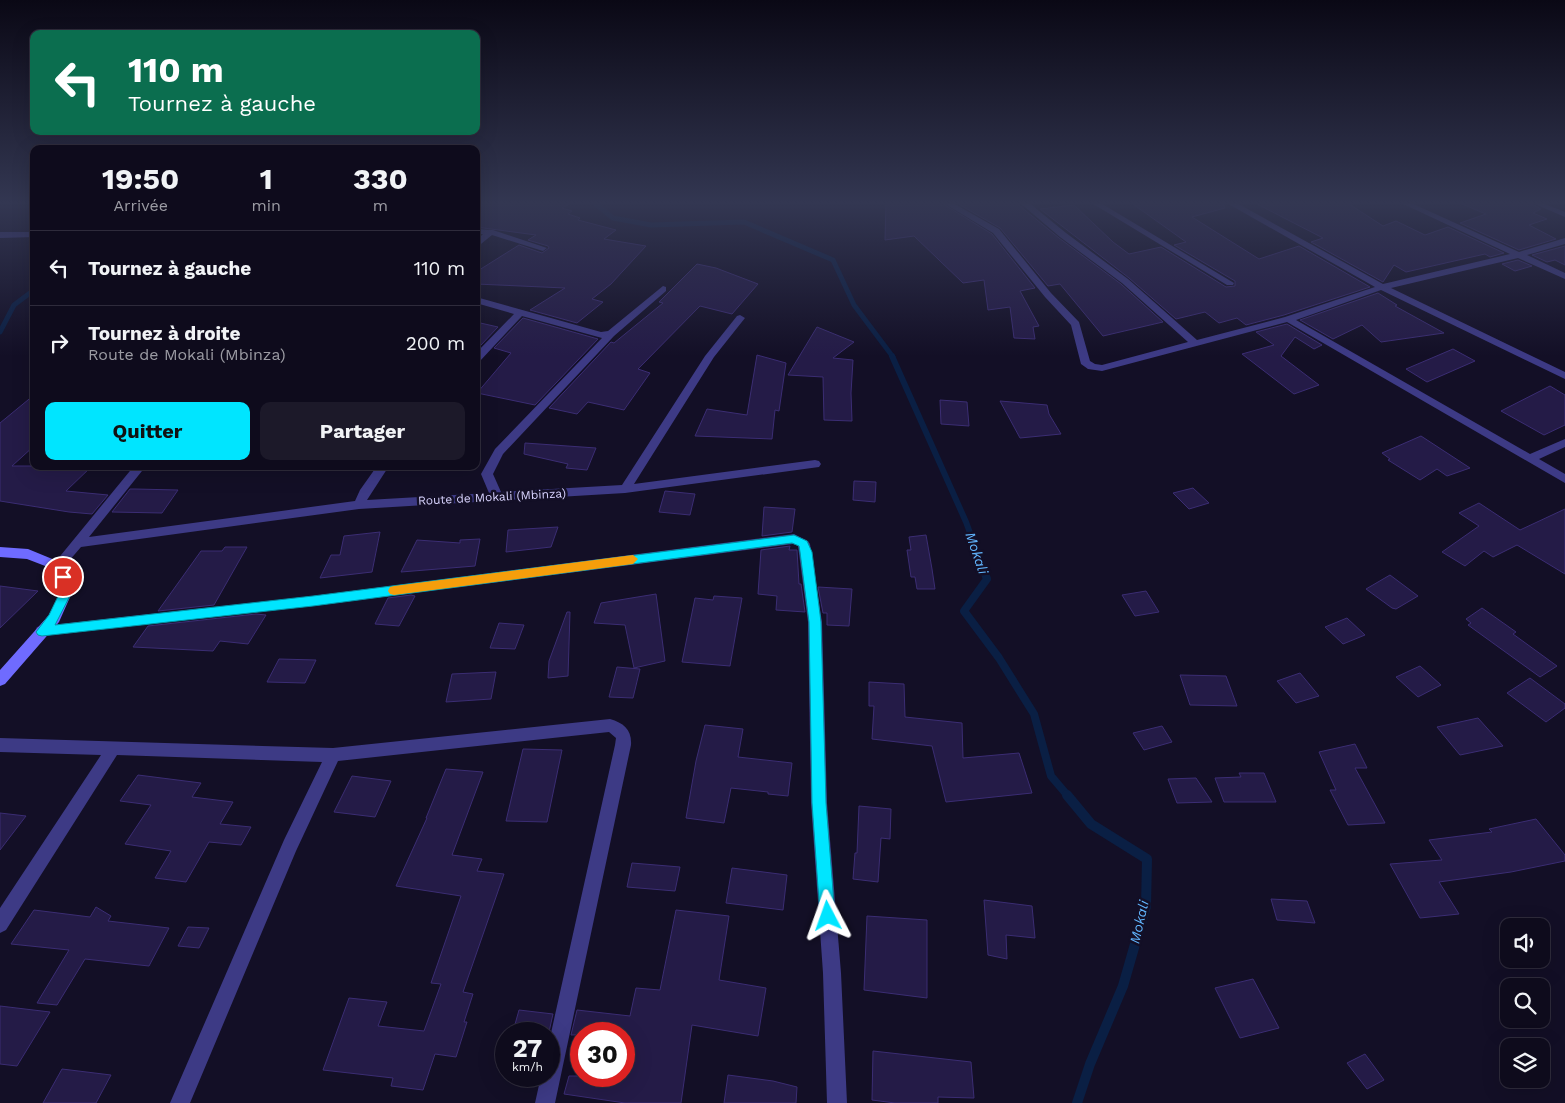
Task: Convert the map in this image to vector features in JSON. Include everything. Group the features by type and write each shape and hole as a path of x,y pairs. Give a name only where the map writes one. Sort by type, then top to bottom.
{"street":[{"path":"1014,253 1048,295 1076,324 1086,362 1092,366 1102,368 1288,319 1382,287 1523,253"},
{"path":"1088,253 1125,281 1194,344"},
{"path":"1180,253 1230,283"},
{"path":"1322,253 1382,287 1565,376"},
{"path":"1515,253 1565,276"},
{"path":"497,497 487,474 499,452 611,334 663,289"},
{"path":"480,301 601,335 611,334"},
{"path":"480,354 520,313"},
{"path":"625,489 710,356 740,318"},
{"path":"1288,319 1565,479"},
{"path":"1530,458 1565,444"},
{"name":"Route de Mokali (Mbinza)","path":"77,543 359,505 625,489 815,464"},
{"path":"58,566 137,470"},
{"path":"359,505 364,493 380,470"},
{"path":"42,632 313,601 794,539 804,544 815,622 819,803 832,973 837,1103"},
{"path":"0,552 28,554 58,566 68,588 54,618 0,680"},
{"path":"0,745 333,755 610,725 617,728 624,736 624,745 545,1103"},
{"path":"0,924 113,749"},
{"path":"180,1103 290,846 333,755"}],"building":[{"path":"506,253 639,253 611,284 592,299 603,302 577,323 530,310 565,288 480,284 480,269"},
{"path":"932,253 1008,253 1035,288 1020,291 1039,326 1033,327 1035,339 1014,338 1010,307 988,310 984,280 963,283"},
{"path":"1021,253 1080,253 1121,284 1163,322 1103,336 1060,284 1048,286"},
{"path":"1097,253 1172,253 1226,287 1235,286 1235,281 1188,253 1250,253 1259,259 1276,253 1312,253 1370,287 1284,315 1246,325 1237,318 1219,323 1205,312 1176,319"},
{"path":"1332,253 1502,253 1490,257 1485,254 1406,272 1394,265 1383,282"},
{"path":"1565,253 1565,265 1555,260 1547,262 1532,255"},
{"path":"1518,260 1532,266 1515,271 1502,264"},
{"path":"697,264 716,268 758,284 732,314 700,306 638,369 650,373 624,410 588,402 577,414 549,408 611,342 614,343 663,303 659,302"},
{"path":"1378,293 1397,305 1395,306 1444,333 1381,342 1362,325 1333,339 1300,320"},
{"path":"523,318 598,339 535,405 480,394 480,389 511,353 494,348"},
{"path":"480,323 498,327 481,345"},
{"path":"1287,324 1322,345 1314,349 1295,337 1281,356 1319,385 1294,394 1242,354 1274,345 1256,332"},
{"path":"817,327 854,342 833,358 853,360 852,421 824,420 823,377 788,375"},
{"path":"1453,349 1475,361 1427,382 1406,369"},
{"path":"757,355 786,363 779,411 775,410 772,439 695,436 707,409 747,415"},
{"path":"1550,386 1565,395 1565,425 1544,435 1501,411"},
{"path":"30,398 30,450 12,466 30,466 30,470 88,470 66,491 108,495 92,514 0,501 0,423"},
{"path":"940,400 967,402 969,426 941,424"},
{"path":"1000,401 1047,405 1049,414 1061,434 1020,438"},
{"path":"1421,436 1470,468 1447,476 1437,469 1420,480 1388,460 1390,459 1382,453"},
{"path":"525,443 596,448 587,470 566,468 568,464 524,454"},
{"path":"854,481 876,482 875,502 853,500"},
{"path":"1193,488 1209,503 1189,509 1173,493"},
{"path":"130,489 178,490 162,513 112,512"},
{"path":"665,491 695,494 690,515 659,512"},
{"path":"1479,503 1520,530 1565,509 1565,574 1517,545 1493,557 1484,551 1465,566 1442,552 1479,526 1459,513"},
{"path":"764,507 795,509 792,532 762,536"},
{"path":"558,527 551,547 506,552 508,530"},
{"path":"380,532 372,572 320,578 331,555 340,555 344,536"},
{"path":"926,535 935,589 917,589 915,577 911,577 907,550 911,550 909,537"},
{"path":"480,539 475,566 401,572 417,540 460,543 460,540"},
{"path":"790,546 789,550 797,550 799,584 801,584 805,612 776,610 777,596 758,594 761,550"},
{"path":"225,547 247,547 214,605 158,611 201,551 222,551"},
{"path":"1390,575 1418,596 1396,609 1366,589"},
{"path":"0,586 38,591 0,628"},
{"path":"818,587 852,589 849,626 827,625 827,613 823,613"},
{"path":"1146,591 1159,612 1135,616 1122,595"},
{"path":"656,594 665,661 634,668 625,625 594,623 601,603"},
{"path":"415,596 399,626 375,624 388,598"},
{"path":"714,596 742,598 730,666 682,662 695,598 713,600"},
{"path":"1482,608 1516,632 1513,634 1557,666 1540,677 1468,625 1471,623 1466,619"},
{"path":"567,612 570,612 568,676 548,678 549,661"},
{"path":"256,614 266,615 248,644 220,641 213,651 133,647 148,626"},
{"path":"1347,618 1365,635 1343,644 1325,627"},
{"path":"499,623 524,625 515,649 490,648"},
{"path":"279,659 316,660 305,683 267,682"},
{"path":"1420,666 1441,685 1418,697 1396,677"},
{"path":"617,667 640,669 633,698 609,697"},
{"path":"496,672 491,699 446,702 452,674"},
{"path":"1300,673 1319,696 1296,703 1277,681"},
{"path":"1180,675 1226,676 1237,706 1190,705"},
{"path":"1530,678 1565,704 1565,708 1546,722 1507,693"},
{"path":"869,682 904,684 905,717 962,723 963,758 1019,753 1032,793 946,802 932,746 872,739 874,706 869,706"},
{"path":"1478,718 1503,746 1460,755 1437,727"},
{"path":"705,725 743,729 738,757 792,763 788,796 731,788 724,823 686,818 696,761"},
{"path":"1162,726 1172,742 1144,750 1133,733"},
{"path":"1355,744 1367,768 1355,768 1385,823 1348,825 1330,790 1336,790 1319,752"},
{"path":"523,749 562,750 547,822 506,821"},
{"path":"446,769 483,772 452,855 482,859 477,871 504,874 463,992 473,994 464,1022 467,1022 456,1057 435,1054 423,1090 391,1086 393,1078 323,1070 349,998 387,1002 378,1026 424,1031 441,984 431,983 461,896 396,886 427,818"},
{"path":"1239,773 1264,773 1276,802 1224,802 1215,778 1241,777"},
{"path":"138,775 201,783 192,797 233,802 220,824 251,827 241,845 209,842 186,882 155,878 171,851 125,844 151,805 120,801"},
{"path":"352,776 391,781 375,817 334,812"},
{"path":"1196,778 1212,802 1177,803 1168,779"},
{"path":"859,806 891,809 890,839 881,838 878,882 853,879 855,853 857,853"},
{"path":"0,813 26,816 0,850"},
{"path":"1536,819 1565,855 1565,861 1511,872 1439,882 1459,914 1420,918 1390,864 1442,860 1429,840 1492,832 1489,829"},
{"path":"632,863 680,867 675,891 627,887"},
{"path":"732,868 787,875 783,910 726,903"},
{"path":"1271,899 1307,901 1315,923 1277,920"},
{"path":"984,900 1032,906 1035,938 1006,935 1007,959 988,955"},
{"path":"96,907 111,916 108,921 169,928 149,966 85,959 57,1005 37,1003 69,950 11,944 34,910 90,917"},
{"path":"676,910 729,916 719,980 766,988 758,1036 692,1025 681,1103 625,1103 564,1094 569,1076 570,1087 635,1087 635,1022 574,1022 577,1010 630,1016 636,988 660,990"},
{"path":"867,916 927,920 927,998 864,990"},
{"path":"188,927 209,928 199,948 178,946"},
{"path":"1253,979 1279,1028 1240,1038 1215,988"},
{"path":"0,1006 50,1012 17,1066 0,1064"},
{"path":"519,1010 553,1014 551,1022 516,1022"},
{"path":"873,1051 971,1062 974,1098 938,1097 938,1103 895,1103 872,1100"},
{"path":"1365,1054 1384,1080 1367,1089 1347,1063"},
{"path":"62,1069 111,1075 96,1103 43,1103"},
{"path":"728,1075 773,1081 797,1087 796,1103 724,1103"}],"waterway":[{"name":"Mokali","path":"818,253 833,260 854,305 893,357"},
{"path":"0,332 14,305 30,293"},
{"name":"Mokali","path":"892,356 966,522 977,552"},
{"name":"Mokali","path":"976,550 987,579 964,611 999,658 1034,714 1051,776 1068,796"},
{"name":"Mokali","path":"1067,795 1091,824 1147,859 1146,906 1123,986 1090,1064 1077,1103"}],"slow traffic":[{"path":"394,591 633,559"}],"route":[{"path":"63,577 68,588 54,618 42,632 313,601 794,539 804,544 815,622 819,803 828,916"}]}
